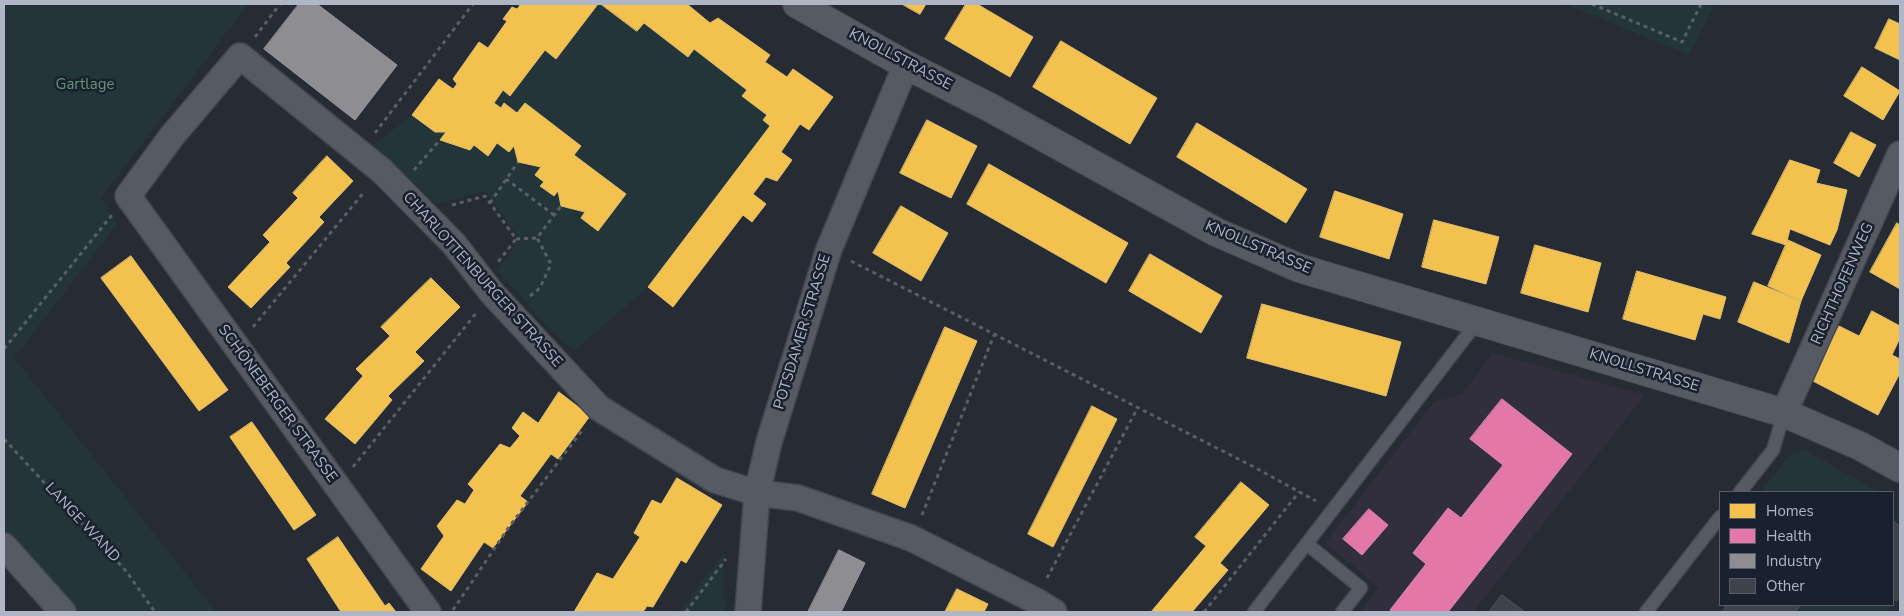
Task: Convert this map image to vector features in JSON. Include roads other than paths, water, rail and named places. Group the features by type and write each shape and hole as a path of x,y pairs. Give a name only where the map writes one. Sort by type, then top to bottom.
{"street":[{"name":"KNOLLSTRASSE","path":"797,4 1216,232 1299,268 1784,413 1860,446 1900,468"},
{"name":"CHARLOTTENBURGER STRASSE","path":"128,196 172,136 240,56 382,171 454,244 492,293 599,408 715,480 757,493 798,498 911,538 1045,606"},
{"name":"POTSDAMER STRASSE","path":"748,612 757,493 769,442 829,249 906,65"},
{"name":"RICHTHOFENWEG","path":"1784,413 1900,154"},
{"name":"SCHÖNEBERGER STRASSE","path":"128,196 336,487 428,612"},
{"path":"4,546 63,612"}],"lane":[{"path":"1254,612 1478,321"},
{"path":"1741,491 1773,450 1784,413"},
{"path":"1646,612 1719,518"},
{"path":"1308,544 1361,588 1342,612"}],"park label":[{"name":"Gartlage","path":"85,85"}]}
